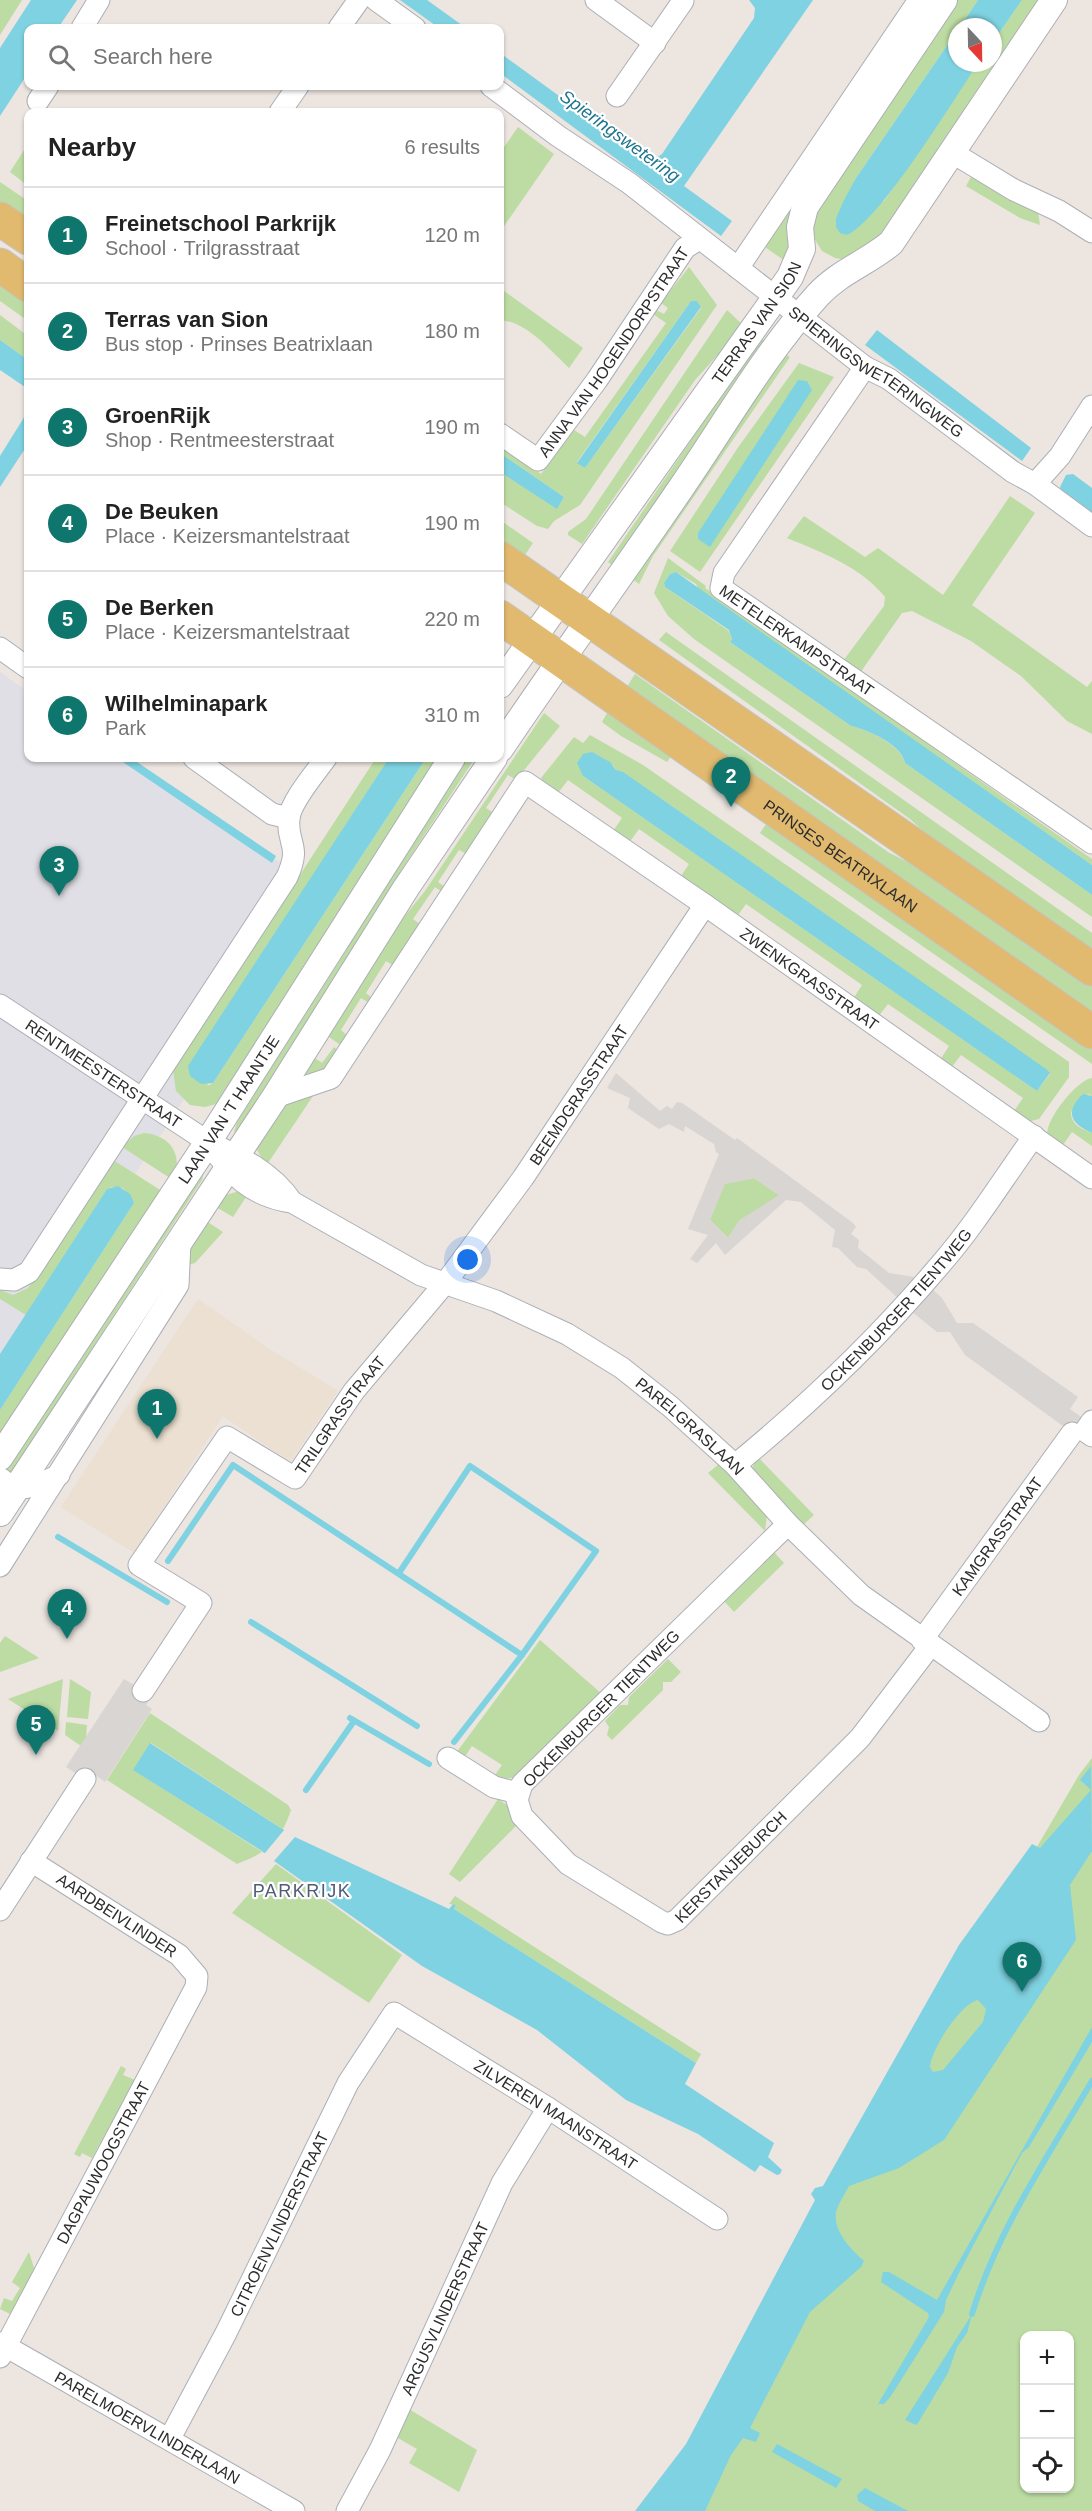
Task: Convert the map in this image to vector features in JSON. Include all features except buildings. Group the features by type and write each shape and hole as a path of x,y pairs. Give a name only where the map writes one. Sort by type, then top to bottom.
{"main road":[{"path":"0,219 24,235"},
{"path":"0,265 24,282"},
{"path":"504,561 1092,969"},
{"name":"PRINSES BEATRIXLAAN","path":"504,620 1092,1032"}],"street":[{"path":"84,24 99,0"},
{"path":"342,24 359,0"},
{"path":"376,0 409,24"},
{"path":"596,0 654,43"},
{"path":"738,268 919,0"},
{"name":"TERRAS VAN SION","path":"532,639 790,277 802,249 800,227 805,207 944,0"},
{"name":"TERRAS VAN SION","path":"560,659 590,620 775,350 801,317 838,275 874,258 891,243 1054,0"},
{"path":"617,96 683,2"},
{"path":"283,108 295,90"},
{"name":"SPIERINGSWETERINGWEG","path":"496,90 558,136 629,183 866,367 889,379 1013,472 1035,484 1092,526"},
{"path":"953,153 1014,190 1059,211 1092,232"},
{"name":"ANNA VAN HOGENDORPSTRAAT","path":"504,437 538,460 597,380 685,248 699,239"},
{"name":"TERRAS VAN SION","path":"802,249 824,268 838,275"},
{"name":"METELERKAMPSTRAAT","path":"866,367 724,573 721,588 1092,843"},
{"path":"1035,484 1060,456 1092,406"},
{"path":"504,679 532,639"},
{"path":"0,648 24,665"},
{"path":"504,743 560,659"},
{"path":"200,762 272,814 289,818"},
{"path":"7,1279 29,1272 287,877 294,862 295,849 289,818 292,806 323,762"},
{"name":"LAAN VAN 'T HAANTJE","path":"0,1457 208,1142 449,762"},
{"name":"LAAN VAN 'T HAANTJE","path":"0,1513 8,1483 180,1242 275,1097 406,888 491,762"},
{"name":"LAAN VAN 'T HAANTJE","path":"275,1097 331,1078 525,782"},
{"name":"ZWENKGRASSTRAAT","path":"525,782 705,905 1092,1178"},
{"name":"BEEMDGRASSTRAAT","path":"446,1282 589,1082 705,905"},
{"name":"RENTMEESTERSTRAAT","path":"0,1005 208,1142 232,1162"},
{"name":"OCKENBURGER TIENTWEG","path":"735,1465 821,1388 911,1298 948,1255 1034,1136"},
{"name":"PARELGRASLAAN","path":"232,1162 283,1188 292,1202 421,1275 506,1305 567,1334 602,1355 671,1407 735,1465 788,1524 861,1595 1038,1721"},
{"path":"0,1566 59,1475 74,1445 178,1285 180,1242"},
{"name":"TRILGRASSTRAAT","path":"143,1691 201,1603 139,1564 227,1437 295,1478 354,1391 446,1282"},
{"name":"KAMGRASSTRAAT","path":"926,1643 1085,1430"},
{"path":"8,1483 26,1489 59,1475"},
{"name":"OCKENBURGER TIENTWEG","path":"518,1793 522,1784 788,1524"},
{"name":"KERSTANJEBURCH","path":"518,1793 522,1816 568,1864 668,1924 677,1920 860,1738 926,1643"},
{"path":"448,1758 494,1786 518,1793"},
{"path":"0,1910 85,1779"},
{"name":"AARDBEIVLINDER","path":"31,1861 179,1955 197,1976"},
{"name":"DAGPAUWOOGSTRAAT","path":"2,2349 196,1987 197,1976"},
{"name":"CITROENVLINDERSTRAAT","path":"170,2438 226,2333 348,2083 394,2013"},
{"name":"ZILVEREN MAANSTRAAT","path":"394,2013 548,2108 717,2219"},
{"name":"ARGUSVLINDERSTRAAT","path":"347,2511 380,2450 448,2297 504,2180 548,2108"},
{"name":"PARELMOERVLINDERLAAN","path":"2,2349 170,2438 294,2511"}],"shaded area":[{"path":"0,672 24,689 24,762 132,762 321,890 0,1380"},
{"path":"616,1073 660,1111 667,1106 672,1109 677,1102 682,1103 735,1140 737,1138 853,1223 856,1227 851,1234 859,1240 858,1248 889,1273 914,1277 917,1280 900,1300 866,1269 857,1267 838,1248 832,1247 835,1230 801,1202 786,1200 725,1255 716,1243 697,1263 690,1259 708,1235 688,1229 719,1154 714,1144 685,1126 684,1132 669,1124 659,1129 628,1108 630,1098 607,1088","holes":["754,1178 779,1195 740,1220 728,1238 710,1220 725,1184"]},
{"path":"931,1288 942,1298 957,1323 973,1323 1078,1397 1070,1409 1087,1421 1077,1436 965,1355 950,1332 937,1332 911,1311"},
{"path":"198,1299 268,1348 338,1391 290,1462 223,1416 134,1553 61,1507"},
{"path":"124,1679 152,1696 146,1705 152,1709 105,1782 97,1776 91,1783 66,1767"}],"green space":[{"path":"0,0 22,0 0,35"},
{"path":"951,0 978,0 966,18 948,18 948,44 856,178 836,218 884,201 972,72 999,72 881,240 848,260 835,258 822,251 812,235 813,205"},
{"path":"1022,0 1050,0 1002,68 1002,29"},
{"path":"518,127 554,154 504,226 504,147"},
{"path":"24,150 24,183 10,172"},
{"path":"808,173 788,263 762,245"},
{"path":"972,175 1038,212 1040,225 1020,218 966,186"},
{"path":"0,182 24,198 24,224 0,208"},
{"path":"689,267 717,305 580,505 554,521 548,529 537,526 504,505 504,475 557,508 564,497 504,456 504,449 541,474 574,430 585,437 666,323 653,314 656,310 664,314 668,308 661,303","holes":["691,301 697,301 701,308 585,468 577,462"]},
{"path":"0,277 24,294 24,318 0,301"},
{"path":"504,291 583,348 569,368 529,331 504,321"},
{"path":"727,310 744,326 695,380 582,544 568,535 568,532 586,519"},
{"path":"0,315 24,333 24,357 0,340"},
{"path":"756,335 771,345 615,567 608,562 720,398"},
{"path":"780,351 790,357 653,556 639,584 631,578"},
{"path":"799,363 834,377 700,572 670,551 739,446"},
{"path":"1010,496 1035,513 972,605 1087,687 1092,681 1092,734 1067,721 1021,676 971,641 912,611 902,613 860,673 843,661 884,606 885,597 875,586 852,569 827,555 787,538 804,516 865,557 878,548 943,595"},
{"path":"504,523 533,543 523,558 504,544"},
{"path":"668,558 706,586 705,588 1092,859 1092,865 699,590 696,584 676,572 670,574 664,583 665,587 729,631 732,639 730,642 851,726 874,734 890,744 902,756 905,763 1092,895 1092,917 694,639 668,616 654,593"},
{"path":"666,632 1092,933 1092,956 958,863 910,819 659,640"},
{"path":"635,674 888,852 962,890 1092,982 1092,1017 625,690"},
{"path":"610,708 672,755 667,762 621,736 602,722"},
{"path":"544,713 560,726 516,780 508,775 486,808 494,813 467,854 459,850 438,882 445,887 442,892 435,887 413,919 421,925 394,966 386,961 366,993 372,998 369,1003 361,998 341,1030 348,1036 342,1046 329,1037 315,1058 322,1063 334,1047 339,1051 324,1069 293,1085 378,949 425,891"},
{"path":"590,735 643,765 1069,1062 1069,1077 1039,1119 1027,1122 1014,1111 1023,1098 961,1055 951,1068 940,1060 949,1046 888,1004 878,1017 853,999 862,985 746,904 736,918 679,879 689,864 639,829 629,843 613,831 622,818 568,780 558,793 544,784 541,778 574,737 583,743","holes":["613,765 616,770 659,797 1050,1074 1037,1091 583,776"]},
{"path":"373,762 386,762 308,884 207,1086 213,1083 423,762 443,762 220,1103 205,1107 190,1105 176,1091 173,1070"},
{"path":"460,762 472,762 402,869 369,935 240,1130 234,1132 237,1122 346,951 387,873"},
{"path":"768,821 1092,1044 1092,1064 760,833"},
{"path":"1092,1078 1092,1096 1088,1094 1071,1112 1071,1116 1081,1128 1092,1133 1092,1146 1072,1132 1063,1145 1048,1136 1051,1121 1071,1093 1086,1080"},
{"path":"311,1092 315,1093 266,1166 256,1148 271,1113"},
{"path":"144,1133 161,1138 172,1148 177,1162 173,1180 122,1147 134,1136"},
{"path":"113,1160 165,1193 0,1445 0,1410 134,1203 123,1188 107,1189 26,1315 0,1299 0,1290 13,1295 28,1288"},
{"path":"204,1171 202,1180 69,1384 50,1425 12,1475 5,1470 4,1465"},
{"path":"754,1178 779,1195 774,1201 740,1220 728,1238 710,1220 724,1184"},
{"path":"239,1191 248,1194 233,1217 211,1204 217,1198"},
{"path":"203,1219 223,1232 195,1263 185,1266 187,1250"},
{"path":"757,1456 814,1515 803,1525 756,1478 752,1469"},
{"path":"719,1464 767,1515 765,1531 708,1473"},
{"path":"773,1551 784,1563 734,1612 724,1601"},
{"path":"5,1636 39,1658 0,1672 0,1643"},
{"path":"540,1640 602,1694 516,1777 505,1779 495,1775 502,1765 472,1746 464,1758 456,1753"},
{"path":"668,1659 681,1672 671,1682 663,1682 663,1690 612,1740 607,1735 609,1727 605,1721 620,1705 628,1705 629,1697"},
{"path":"63,1679 58,1731 8,1699"},
{"path":"70,1679 91,1692 88,1719 67,1717"},
{"path":"150,1713 288,1805 291,1810 283,1829 151,1743 134,1770 262,1852 237,1864 107,1780"},
{"path":"66,1722 87,1725 86,1739 81,1746 65,1735"},
{"path":"1092,1758 1092,2511 649,2511 1079,1775"},
{"path":"498,1799 507,1805 517,1825 460,1882 449,1874"},
{"path":"276,1864 402,1955 369,2003 232,1913"},
{"path":"455,1896 701,2054 696,2063 454,1909 456,1905 449,1904"},
{"path":"121,2066 126,2069 123,2075 135,2080 92,2158 82,2153 80,2157 74,2154"},
{"path":"29,2252 35,2271 10,2314 0,2309 4,2298 12,2301 20,2288 12,2282"},
{"path":"407,2408 477,2450 459,2492 409,2463 417,2449 396,2437"}],"water":[{"path":"31,0 77,0 61,24 24,24 24,79 0,116 0,48"},
{"path":"400,0 427,0 460,24 433,24"},
{"path":"749,0 813,0 684,186 732,221 721,236 504,76 504,56 647,160 653,160 662,154 754,18 755,8"},
{"path":"978,0 1022,0 1002,29 1002,18 966,18"},
{"path":"948,44 948,72 972,72 916,157 878,208 847,235 840,233 836,227 836,218 856,178"},
{"path":"691,301 697,301 701,307 585,468 577,463"},
{"path":"877,330 1031,448 1022,461 865,345"},
{"path":"0,340 24,357 24,386 0,370"},
{"path":"798,380 807,381 812,390 710,547 698,539 698,533"},
{"path":"24,417 24,450 0,487 0,456"},
{"path":"504,456 564,497 557,509 504,475"},
{"path":"1073,474 1092,488 1092,517 1064,497 1060,487 1066,475"},
{"path":"676,572 1092,865 1092,895 905,763 891,744 875,734 851,726 730,642 732,639 729,630 665,587 664,583 670,574"},
{"path":"592,752 610,762 616,770 623,772 659,797 1046,1069 1050,1073 1037,1091 583,776 577,763 583,754"},
{"path":"123,762 137,762 276,856 272,863"},
{"path":"386,762 423,762 213,1083 201,1084 190,1076 188,1066"},
{"path":"1083,1094 1092,1096 1092,1133 1079,1126 1072,1117 1073,1106"},
{"path":"118,1186 130,1194 134,1203 0,1410 0,1354 107,1189"},
{"path":"150,1743 284,1830 265,1853 133,1770"},
{"path":"1091,1766 1092,1851 1070,1885 1076,1940 944,2140 899,2168 849,2186 836,2212 837,2226 844,2240 864,2261 861,2267 810,2312 750,2428 760,2433 756,2442 743,2438 731,2455 705,2511 635,2511 686,2444 815,2200 811,2194 815,2188 823,2186 959,1945 1032,1844 1040,1848 1091,1790 1080,1780","holes":["978,2000 986,2009 983,2022 943,2070 933,2072 930,2067 935,2050 955,2018 971,2003"]},
{"path":"295,1837 449,1909 453,1904 456,1905 454,1909 696,2063 685,2084 774,2143 768,2157 782,2170 780,2174 777,2175 760,2165 755,2172 698,2134 626,2100 537,2030 422,1966 274,1861"},
{"path":"1092,2027 1092,2042 1029,2147 1022,2153 961,2269 946,2300 944,2312 891,2396 884,2404 878,2404 929,2317 928,2313 881,2282 883,2272 889,2272 937,2300"},
{"path":"972,2314 967,2333 957,2347 948,2373 918,2423 916,2425 905,2420"},
{"path":"777,2444 842,2479 836,2488 772,2452"},
{"path":"865,2488 908,2511 875,2511 858,2501 857,2495"}],"waterway":[{"path":"168,1561 233,1465 522,1655"},
{"path":"399,1573 470,1466 596,1551 522,1655 454,1742"},
{"path":"58,1537 167,1602"},
{"path":"251,1622 417,1726"},
{"path":"350,1718 429,1764"},
{"path":"306,1790 354,1721"},
{"path":"972,2314 995,2253 1009,2224 1092,2081"}],"place":[{"name":"Terras van Sion","path":"731,807"},
{"name":"GroenRijk","path":"59,896"},
{"name":"Freinetschool Parkrijk","path":"157,1439"},
{"name":"De Beuken","path":"67,1639"},
{"name":"De Berken","path":"36,1755"},
{"name":"Wilhelminapark","path":"1022,1992"}],"district":[{"name":"PARKRIJK","path":"302,1891"}],"water label":[{"name":"Spieringswetering","path":"620,136"}]}
